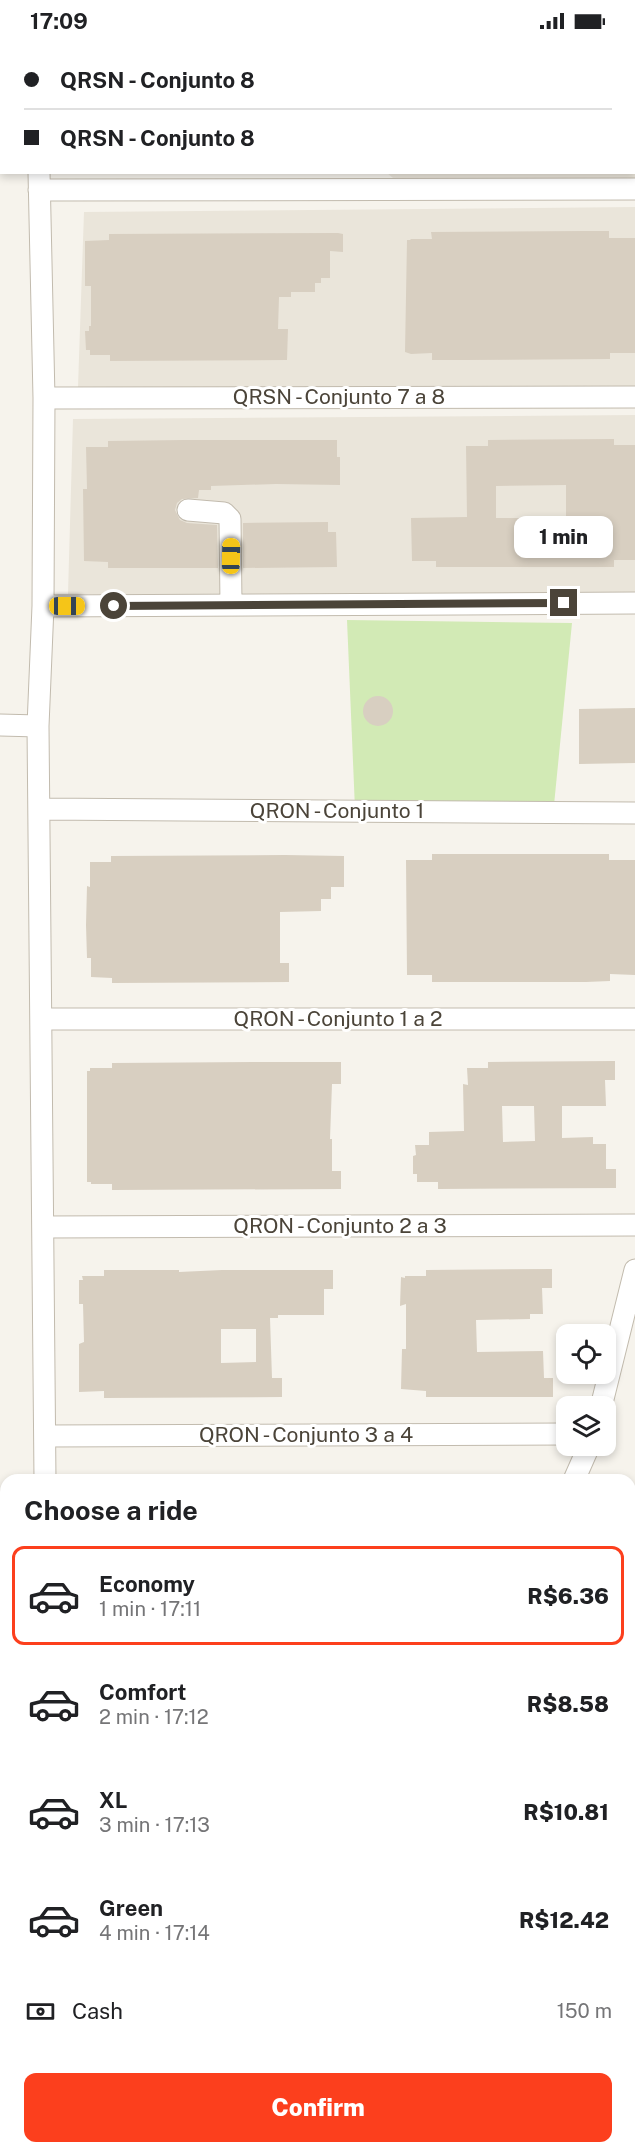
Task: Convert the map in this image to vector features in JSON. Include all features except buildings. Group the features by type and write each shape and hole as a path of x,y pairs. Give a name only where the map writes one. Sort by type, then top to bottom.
{"street":[{"path":"45,1474 38,726 43,606 44,398 39,181 338,181 635,189"},
{"name":"QRSN - Conjunto 7 a 8","path":"44,398 635,397"},
{"path":"188,510 224,513 230,519 231,606"},
{"path":"43,606 635,603"},
{"path":"0,725 38,726"},
{"name":"QRON - Conjunto 1","path":"39,809 635,813"},
{"name":"QRON - Conjunto 1 a 2","path":"42,1019 635,1019"},
{"name":"QRON - Conjunto 2 a 3","path":"44,1227 635,1225"},
{"path":"604,1396 635,1270"},
{"name":"QRON - Conjunto 3 a 4","path":"45,1436 556,1434"},
{"path":"577,1474 585,1456"}],"shaded area":[{"path":"388,174 635,174 635,178 393,178"},
{"path":"635,207 635,387 78,387 84,212"},
{"path":"635,415 635,597 68,594 73,419"}],"green space":[{"path":"347,620 572,623 554,805 355,809"}],"route":[{"path":"114,606 564,603"}]}
